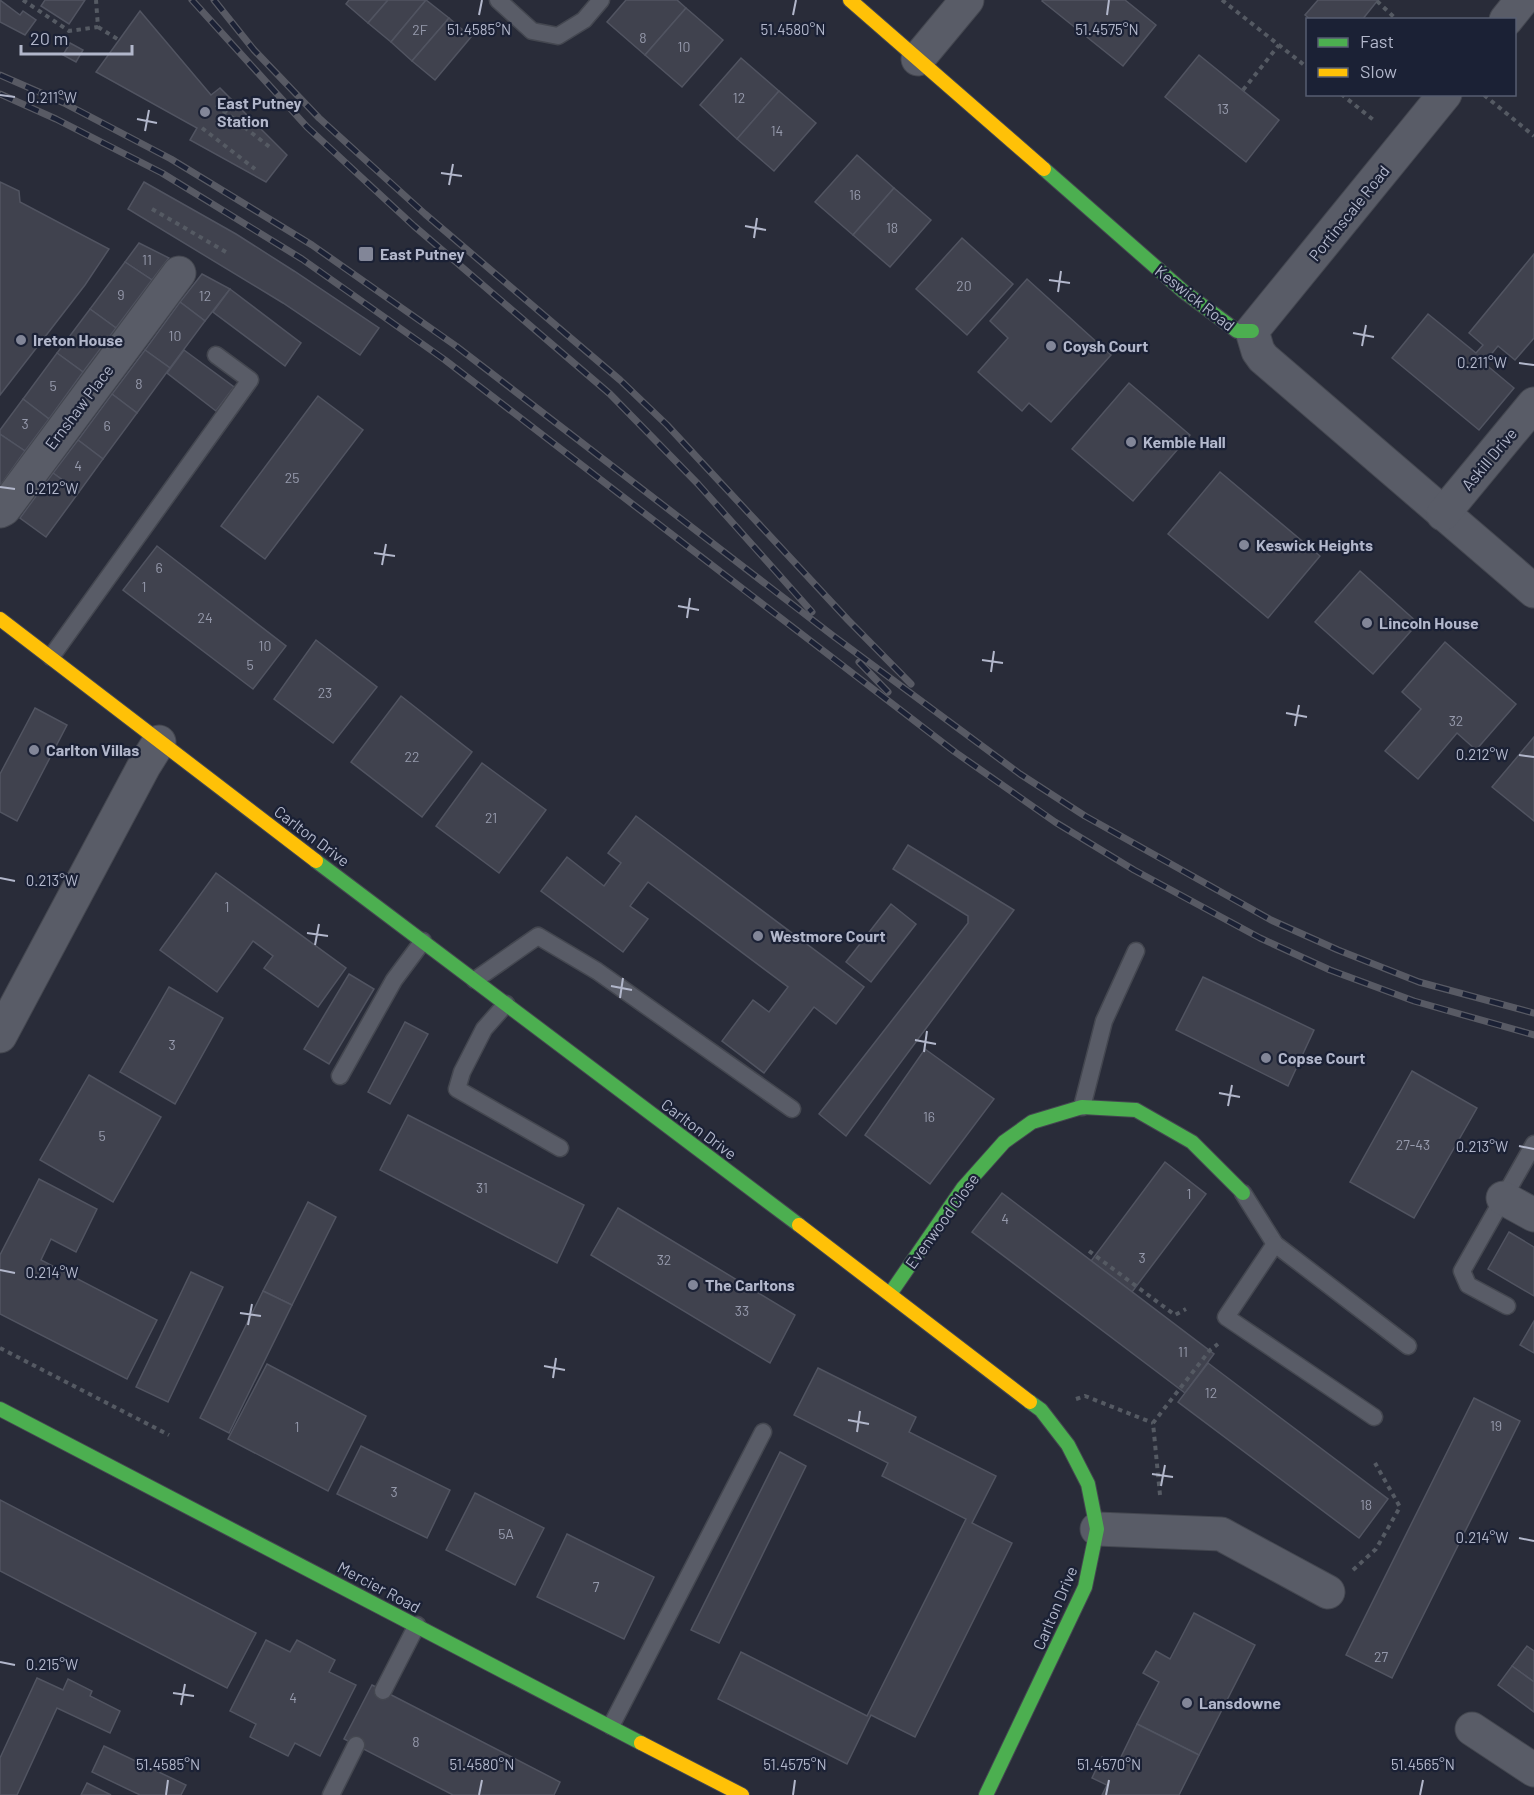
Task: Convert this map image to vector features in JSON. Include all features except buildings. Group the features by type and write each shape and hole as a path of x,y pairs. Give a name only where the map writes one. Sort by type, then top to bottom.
{"street":[{"name":"Keswick Road","path":"849,0 1183,291 1236,331 1252,331 1258,351 1263,358 1534,591"},
{"path":"918,59 967,0"},
{"path":"1508,18 1522,0"},
{"name":"Portinscale Road","path":"1252,331 1442,96"},
{"name":"Ernshaw Place","path":"0,511 4,509 178,273"},
{"name":"Askill Drive","path":"1443,514 1534,404"},
{"name":"Carlton Drive","path":"0,619 1041,1410 1068,1445 1088,1484 1097,1529 1094,1555 1085,1587 986,1795"},
{"path":"0,1036 144,765 159,742"},
{"name":"Evenwood Close","path":"890,1294 963,1188 1004,1142 1032,1122 1082,1107 1136,1110 1192,1142 1243,1193"},
{"path":"1503,1198 1534,1215"},
{"name":"Mercier Road","path":"0,1409 742,1795"},
{"path":"1097,1529 1221,1533 1328,1592"},
{"path":"1472,1729 1534,1770"}],"lane":[{"path":"498,0 532,31 558,36 584,20 601,0"},
{"path":"51,657 250,380 216,355"},
{"path":"475,980 538,936 597,971 792,1109"},
{"path":"340,1076 394,980 423,941"},
{"path":"1082,1107 1104,1021 1136,951"},
{"path":"506,1004 484,1029 462,1072 458,1089 560,1148"},
{"path":"1507,1306 1468,1285 1462,1271 1534,1144"},
{"path":"1243,1193 1275,1244 1408,1346"},
{"path":"1275,1244 1226,1317 1374,1417"},
{"path":"611,1726 763,1432"},
{"path":"383,1691 417,1625"},
{"path":"331,1795 356,1745"}],"path":[{"path":"23,0 69,31 98,27 119,40"},
{"path":"96,0 98,27"},
{"path":"1221,0 1306,66"},
{"path":"1377,1 1395,18"},
{"path":"1243,90 1279,45"},
{"path":"1343,96 1404,145"},
{"path":"1486,96 1534,135"},
{"path":"216,105 271,148"},
{"path":"202,128 255,169"},
{"path":"152,209 226,252"},
{"path":"1089,1251 1175,1315 1186,1309"},
{"path":"1164,1532 1153,1424 1210,1350 1225,1338"},
{"path":"0,1348 169,1434"},
{"path":"1085,1396 1153,1424"},
{"path":"1375,1463 1400,1507 1376,1549"}],"railway":[{"path":"192,0 307,127 414,226 610,394 698,484 812,612"},
{"path":"214,0 254,50 319,118 425,214 620,380 667,425 848,620 911,684"},
{"path":"0,75 64,103 171,159 312,245 456,346 832,635 1020,774 1085,816 1271,920 1338,950 1419,982 1534,1013"},
{"path":"0,94 56,119 162,173 302,259 445,360 955,752 1055,822 1134,870 1260,938 1330,970 1414,1001 1534,1035"},
{"path":"859,662 888,692"}],"traffic: fast":[{"path":"1044,169 1183,291 1237,331 1252,331"},
{"path":"316,861 799,1225"},
{"path":"890,1294 963,1188 1004,1142 1032,1122 1082,1107 1136,1110 1192,1142 1243,1193"},
{"path":"986,1795 1085,1587 1097,1529 1088,1484 1068,1445 1041,1410 1030,1402"},
{"path":"0,1409 641,1743"}],"traffic: slow":[{"path":"850,0 1044,169"},
{"path":"0,619 316,861"},
{"path":"799,1225 1030,1402"},
{"path":"641,1743 742,1795"}],"place":[{"name":"East Putney Station","path":"205,112"},
{"name":"East Putney","path":"366,254"},
{"name":"Ireton House","path":"21,340"},
{"name":"Coysh Court","path":"1051,346"},
{"name":"Kemble Hall","path":"1131,442"},
{"name":"Keswick Heights","path":"1244,545"},
{"name":"Lincoln House","path":"1367,623"},
{"name":"Carlton Villas","path":"34,750"},
{"name":"Westmore Court","path":"758,936"},
{"name":"Copse Court","path":"1266,1058"},
{"name":"The Carltons","path":"693,1285"},
{"name":"Lansdowne","path":"1187,1703"}]}
